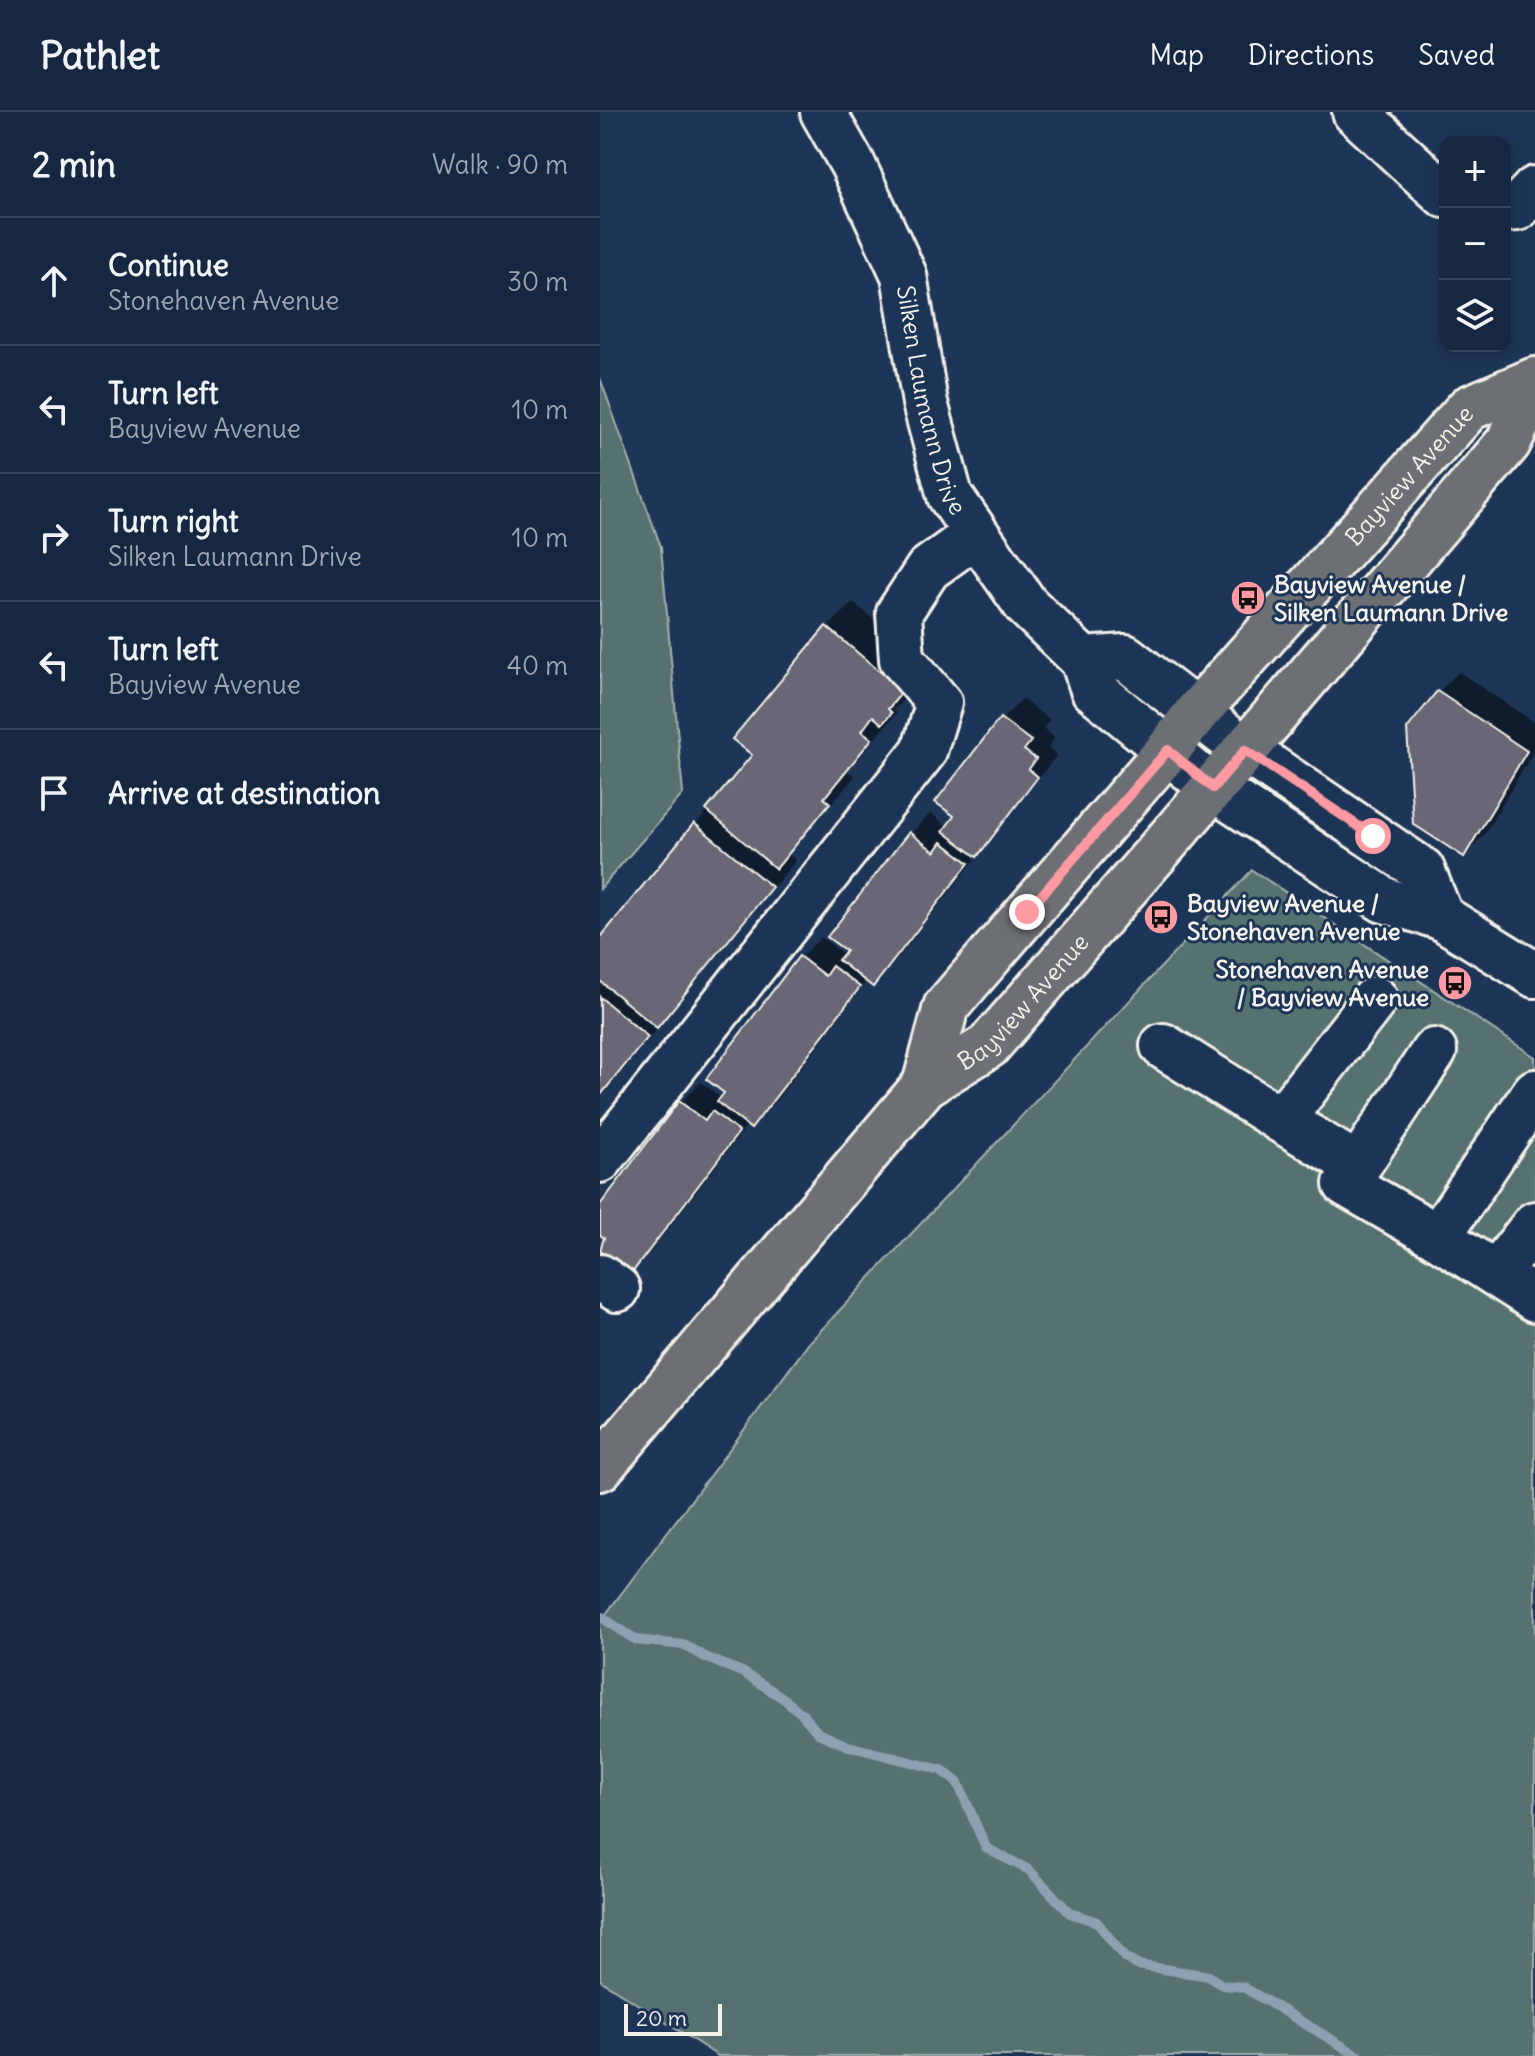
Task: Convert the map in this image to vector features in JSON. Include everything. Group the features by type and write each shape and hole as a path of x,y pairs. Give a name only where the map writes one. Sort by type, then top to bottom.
{"main road":[{"name":"Bayview Avenue","path":"925,1085 946,1007 1168,750 1197,712 1469,408 1535,380"},
{"name":"Bayview Avenue","path":"600,1468 925,1085 988,1046 1213,788 1508,443 1535,388"}],"street":[{"name":"Silken Laumann Drive","path":"823,112 853,165 904,275 925,403 950,496 1026,605 1083,660 1093,689 1213,788 1384,900 1441,917 1535,975"},
{"path":"1355,112 1439,189"},
{"path":"1511,208 1517,208 1535,189"},
{"path":"600,1160 924,751 939,703 902,659 899,613 928,569 975,535"},
{"path":"1083,660 1125,657 1245,750 1422,870 1441,917"},
{"path":"1281,1120 1375,999"},
{"path":"1163,1046 1358,1166"},
{"path":"1434,1051 1346,1184 1438,1237 1535,1299"},
{"path":"1438,1237 1535,1092"},
{"path":"1496,1274 1535,1224"}],"green space":[{"path":"600,378 661,547 683,794 600,889"},
{"path":"1252,870 1535,1057 1535,2056 718,2056 600,1980 600,1622 809,1343"}],"building":[{"path":"826,626 903,691 888,709 892,713 882,724 873,716 862,731 872,739 824,798 830,803 776,869 706,810 752,755 732,739"},
{"path":"1437,691 1527,751 1464,857 1413,824 1407,729"},
{"path":"1000,718 1031,741 1024,750 1036,759 1029,769 1038,777 977,857 943,831 954,816 935,802"},
{"path":"694,823 772,887 657,1028 600,981 600,938"},
{"path":"909,832 935,852 942,842 969,863 873,987 838,960 846,951 827,937"},
{"path":"799,956 825,976 832,966 860,987 751,1129 717,1102 724,1093 706,1079"},
{"path":"600,997 648,1037 600,1096"},
{"path":"679,1101 705,1121 712,1111 739,1132 631,1274 600,1250 604,1238 600,1235 600,1205"}],"waterway":[{"path":"600,1616 636,1640 684,1645 744,1673 783,1698 818,1733 848,1746 942,1770 958,1783 986,1848 1029,1870 1070,1913 1097,1922 1124,1957 1137,1965 1209,1976 1222,1985 1243,1987 1359,2056"}],"place":[{"name":"Bayview Avenue / Silken Laumann Drive","path":"1248,598"},
{"name":"Bayview Avenue / Stonehaven Avenue","path":"1161,917"},
{"name":"Stonehaven Avenue / Bayview Avenue","path":"1455,983"}],"route":[{"path":"1027,912 1168,750 1213,788 1245,750 1373,836"}]}
